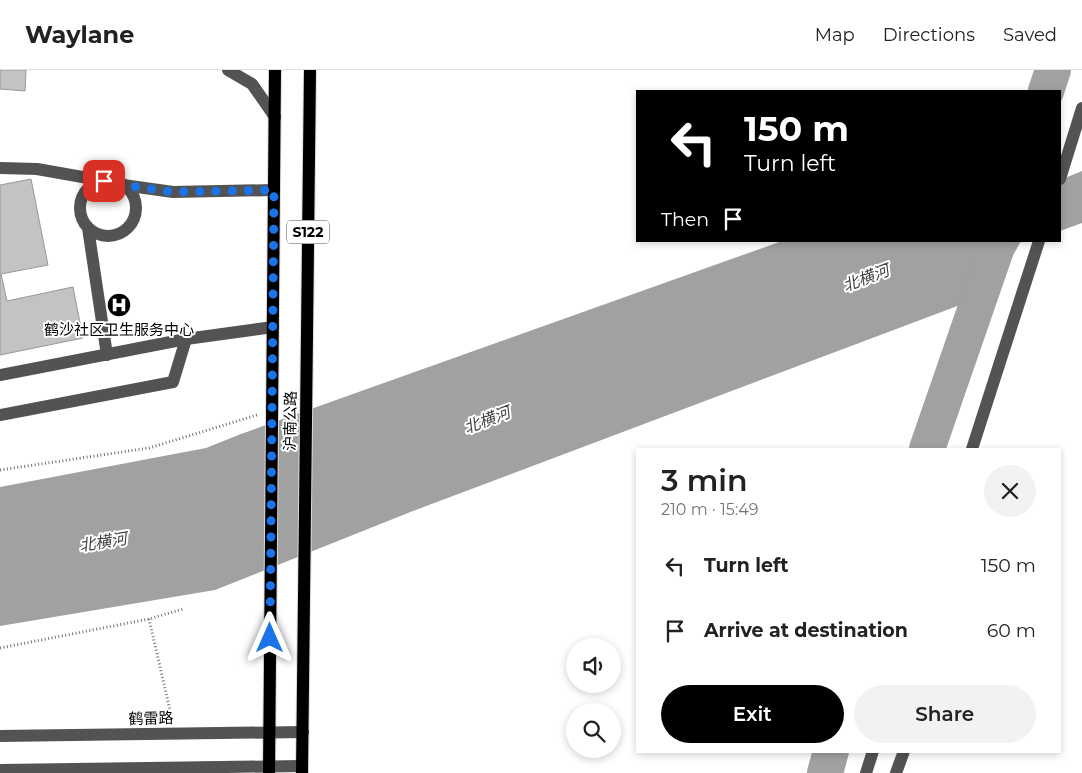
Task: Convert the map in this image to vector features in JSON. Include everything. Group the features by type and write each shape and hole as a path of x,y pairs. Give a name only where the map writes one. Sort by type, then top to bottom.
{"main road":[{"name":"沪南公路","path":"269,769 275,70"},
{"name":"沪南公路","path":"302,769 310,70"}],"street":[{"path":"228,70 252,84 275,117"},
{"path":"1061,175 1082,108"},
{"path":"0,168 37,169 173,192 274,190"},
{"path":"104,181 96,183 89,188 83,195 80,203 82,221 95,233 103,236 112,236 120,233 128,228 133,219 136,210 134,200 130,192 123,185"},
{"path":"88,228 107,355"},
{"path":"972,448 1039,242"},
{"path":"0,375 186,339 273,327"},
{"path":"0,415 173,382 186,339"},
{"name":"鹤雷路","path":"0,736 303,732"},
{"path":"866,773 872,753"},
{"path":"896,773 903,753"},
{"path":"0,770 302,769"}],"path":[{"path":"0,470 149,448 272,411"},
{"path":"0,648 149,619 183,609"},
{"path":"149,619 176,734"}],"water":[{"path":"1082,171 1082,223 1061,231 1061,180"},
{"name":"北横河","path":"779,242 1020,242 992,293 413,511 215,590 0,626 0,487 206,448"}],"building":[{"path":"0,70 26,70 25,91 0,89"},
{"path":"31,179 48,265 1,274 7,301 73,287 83,338 0,355 0,185"}],"waterway":[{"path":"1046,90 1053,70"},
{"path":"927,448 999,242"},
{"path":"825,773 830,753"}],"place":[{"name":"鹤沙社区卫生服务中心","path":"119,305"}],"route":[{"path":"104,181 114,181 123,185 173,192 274,190 270,638"}]}
